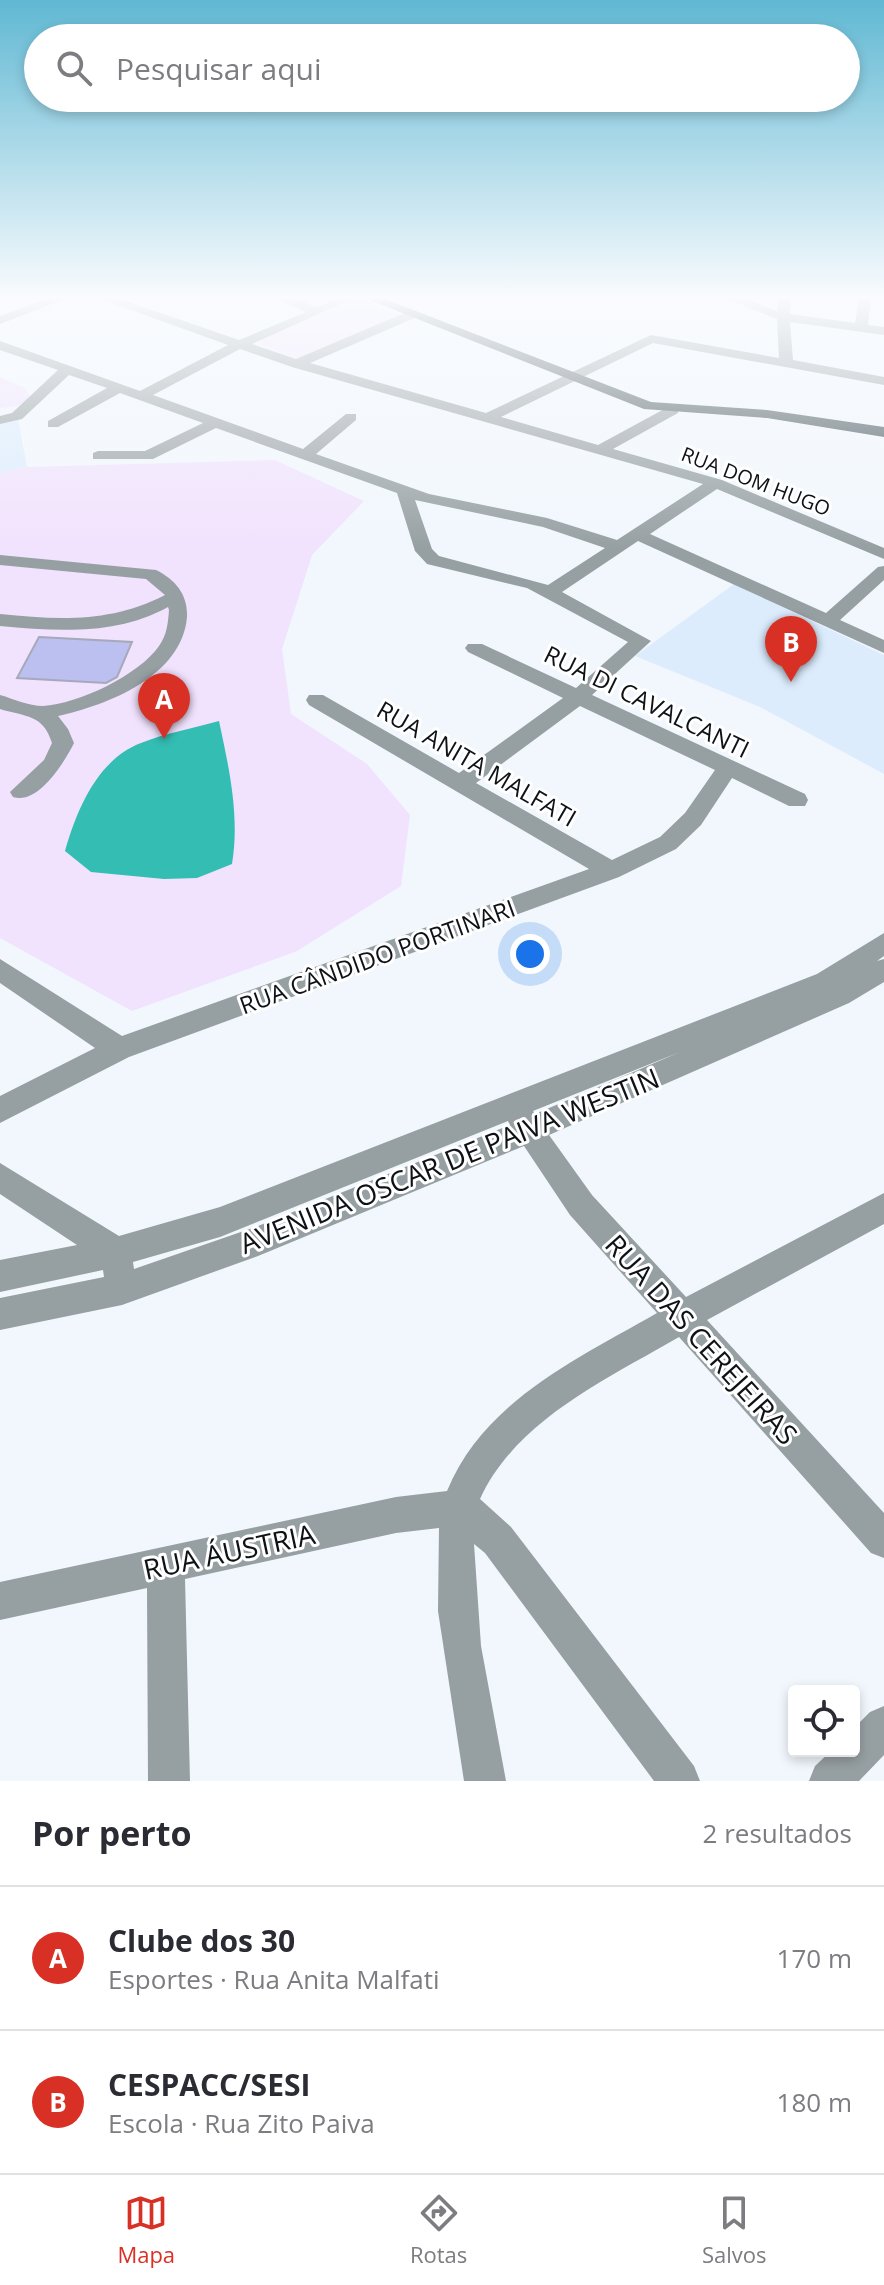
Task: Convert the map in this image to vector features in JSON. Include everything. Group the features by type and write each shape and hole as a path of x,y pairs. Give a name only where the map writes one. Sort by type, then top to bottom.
{"main road":[{"path":"582,382 633,401 673,410 767,414 884,432"}],"street":[{"path":"0,420 17,416 53,382"},
{"path":"99,382 404,490 450,504 547,523 618,546"},
{"path":"139,397 167,382"},
{"name":"RUA DOM HUGO","path":"361,382 716,483 884,554"},
{"path":"488,418 562,382"},
{"path":"53,424 117,389"},
{"path":"0,411 24,408"},
{"path":"600,450 673,410"},
{"path":"305,455 351,417"},
{"path":"98,456 148,456 212,424"},
{"path":"549,592 716,483"},
{"path":"404,490 424,551 433,560 504,575 549,592 641,641 578,697 461,783"},
{"path":"636,534 884,647"},
{"path":"0,560 150,574 163,580 176,596 180,622 161,658 128,684 92,701 44,713 0,702"},
{"path":"828,621 884,571"},
{"path":"0,620 77,627 105,625 139,616 176,596"},
{"name":"RUA DI CAVALCANTI","path":"475,648 797,800"},
{"name":"RUA ANITA MALFATI","path":"316,700 611,871"},
{"path":"21,792 53,764 63,743 58,729 44,713"},
{"name":"RUA CÂNDIDO PORTINARI","path":"0,1110 119,1049 611,871 668,843 693,819 727,769"},
{"name":"AVENIDA OSCAR DE PAIVA WESTIN","path":"833,989 884,943"},
{"path":"0,969 119,1049"},
{"name":"AVENIDA OSCAR DE PAIVA WESTIN","path":"0,1314 122,1289 258,1241 521,1118 884,969"},
{"name":"AVENIDA OSCAR DE PAIVA WESTIN","path":"0,1276 116,1252 220,1222 521,1118"},
{"name":"RUA DAS CEREJEIRAS","path":"521,1118 581,1205 884,1540"},
{"path":"0,1177 116,1252 122,1289"},
{"path":"485,1781 462,1643 456,1561 459,1508 482,1457 512,1425 544,1400 681,1316 884,1208"},
{"path":"459,1508 498,1540 679,1781"},
{"name":"RUA ÁUSTRIA","path":"0,1601 396,1515 459,1508"},
{"path":"166,1565 169,1781"},
{"path":"830,1781 884,1726"}],"shaded area":[{"path":"0,382 12,382 25,388 31,397 18,406 0,408"},
{"path":"18,419 27,467 0,472 0,422"},
{"path":"275,460 364,501 312,555 282,649 291,714 367,764 410,815 401,886 297,951 132,1011 0,938 0,472 27,467"},
{"path":"734,584 884,655 884,774 760,707 635,656"},
{"path":"219,721 234,810 232,864 197,878 164,879 91,872 65,851 91,787 113,761 141,743"}],"building":[{"path":"39,637 132,642 117,677 106,683 17,678"}],"place":[{"name":"CESPACC/SESI","path":"791,682"},
{"name":"Clube dos 30","path":"164,739"}]}
